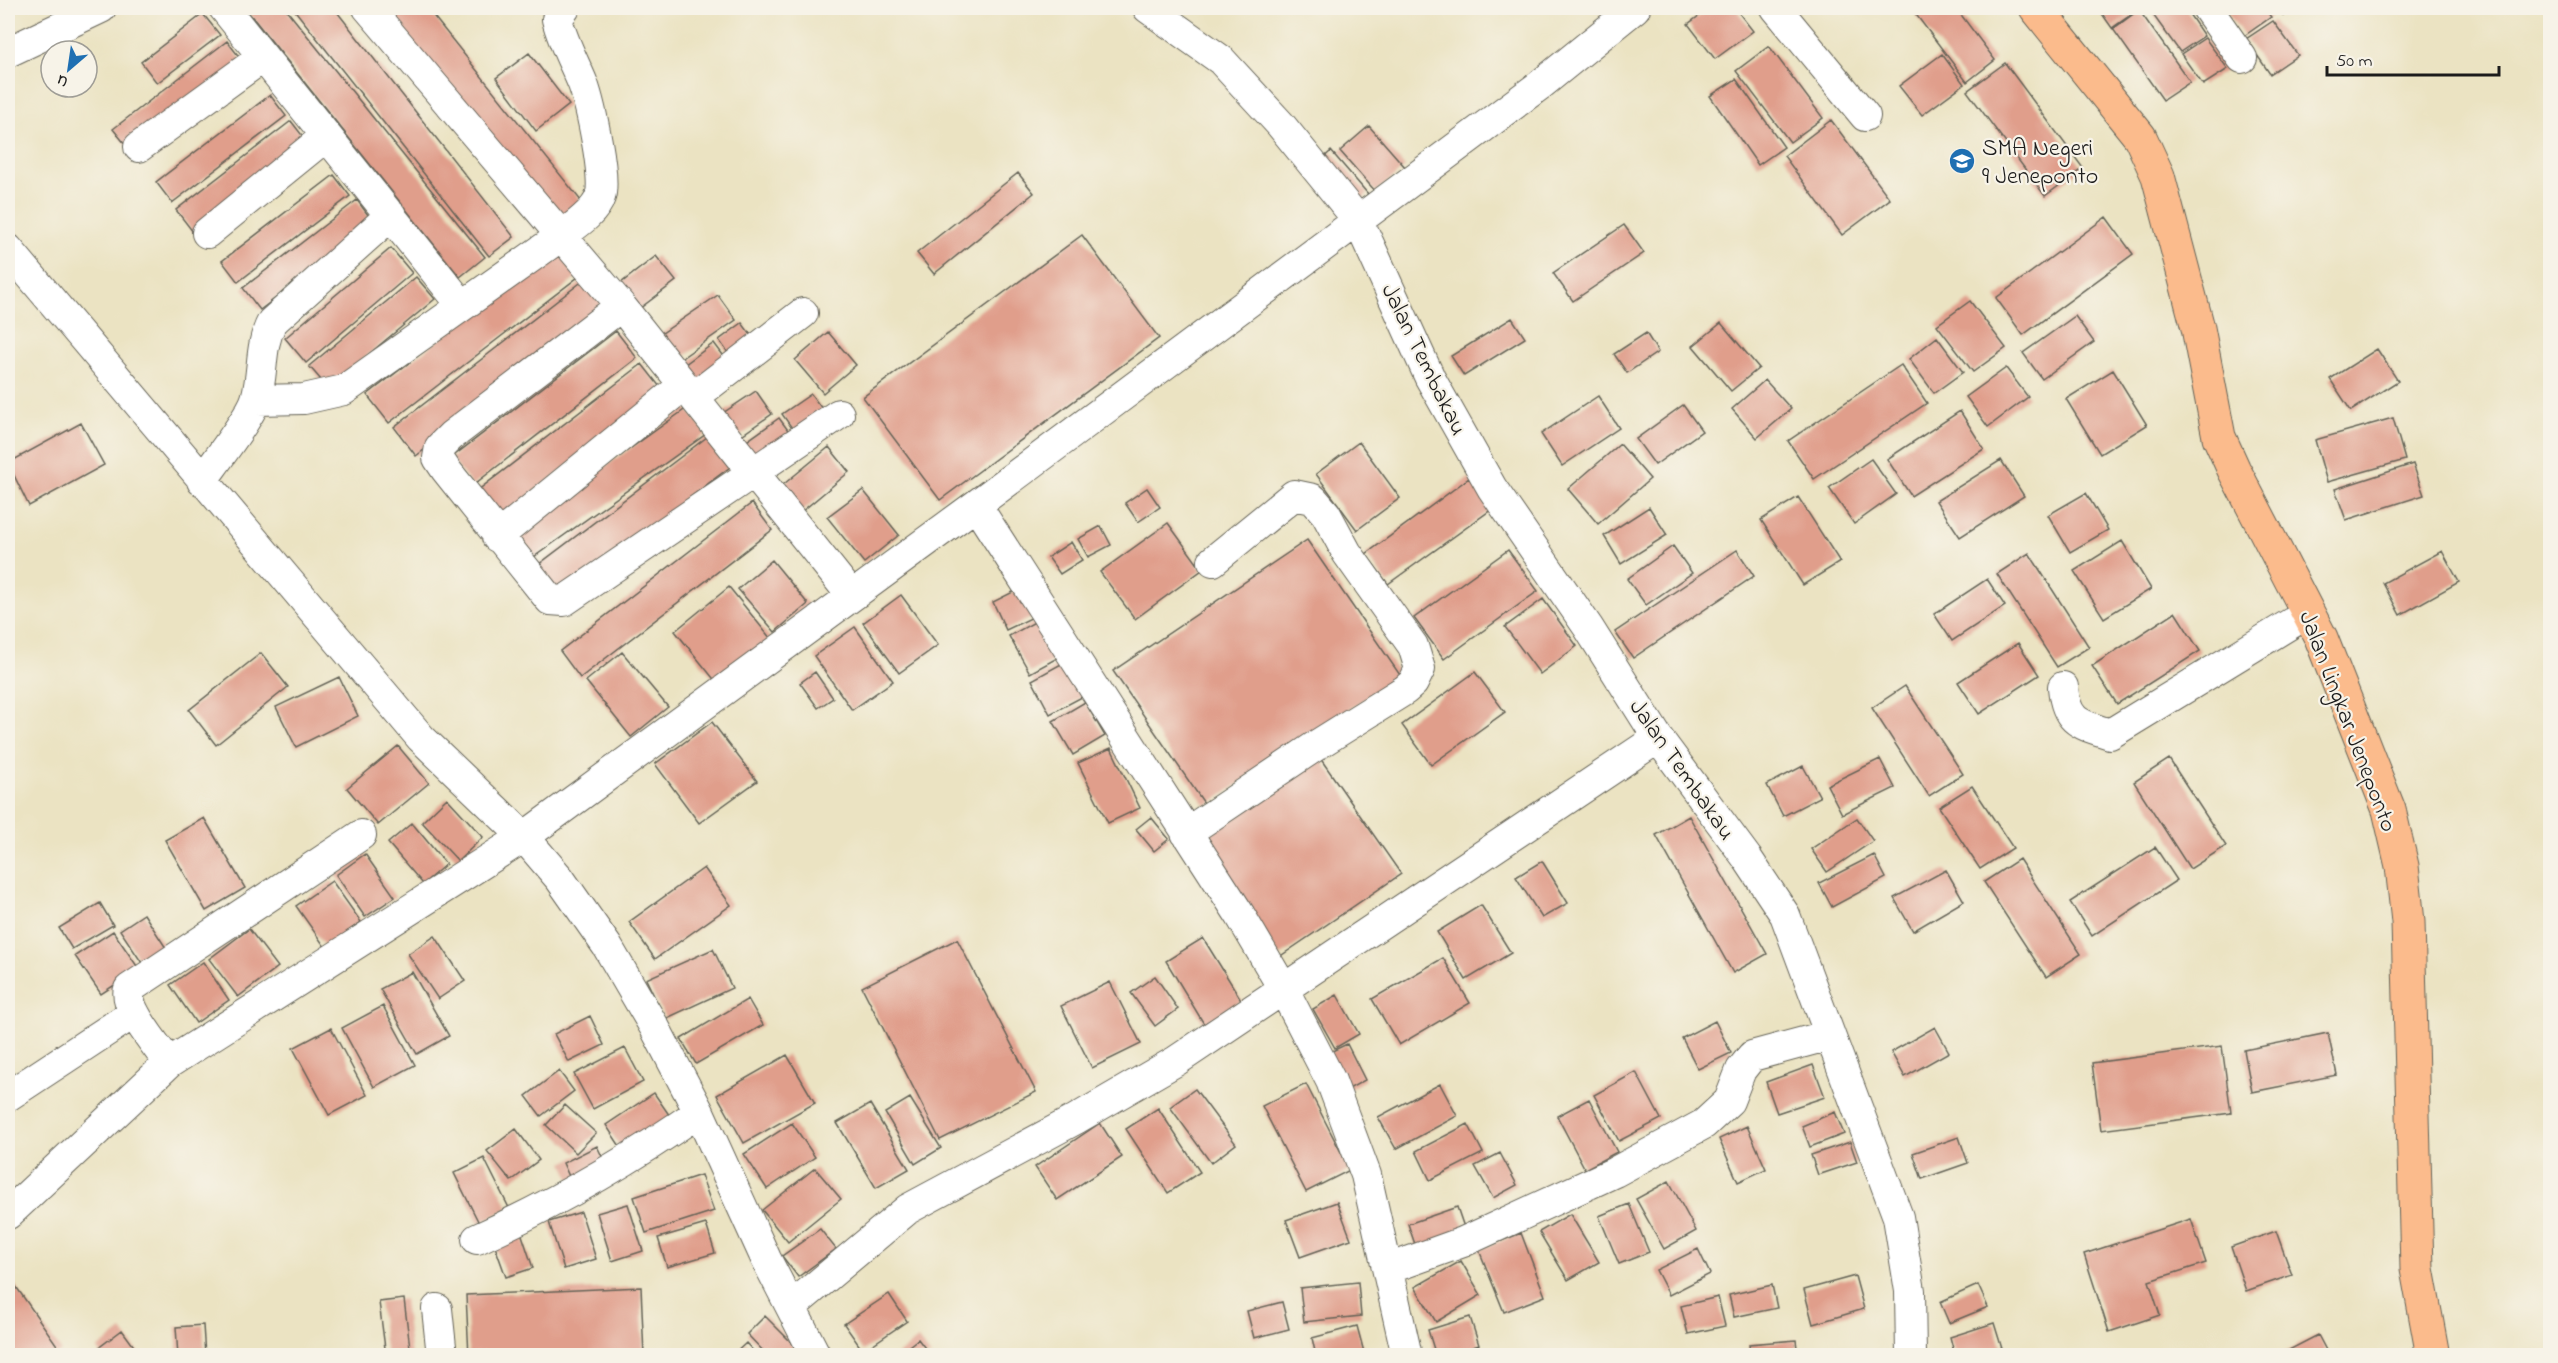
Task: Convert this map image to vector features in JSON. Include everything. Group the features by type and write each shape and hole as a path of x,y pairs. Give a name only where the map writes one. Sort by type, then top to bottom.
{"main road":[{"name":"Jalan Lingkar Jeneponto","path":"2036,8 2140,137 2158,176 2198,328 2219,437 2321,638 2389,810 2402,866 2408,922 2416,1269 2433,1356"}],"street":[{"path":"8,52 100,8"},
{"path":"224,8 325,137 391,215 462,305"},
{"path":"368,8 621,306 852,596"},
{"path":"256,400 304,399 344,390 561,236 591,211 601,197 602,177 584,86 562,38 557,19 566,8"},
{"name":"Jalan Tembakau","path":"1148,8 1221,60 1280,124 1358,220 1430,378 1492,488 1588,627 1658,738 1747,858 1785,915 1898,1217 1910,1291 1911,1356"},
{"path":"8,1214 169,1063 524,837 976,505 1540,85 1635,8"},
{"path":"1776,8 1865,116"},
{"path":"2207,8 2242,58"},
{"path":"139,147 263,57"},
{"path":"207,233 325,137"},
{"path":"202,481 256,400 262,352 272,322 391,215"},
{"path":"8,249 421,738 524,837 560,879 607,946 699,1112 766,1259 816,1356"},
{"path":"621,306 451,436 440,447 438,458 497,537 546,597 554,601 564,601 839,414"},
{"path":"497,537 689,391 803,313"},
{"path":"1186,833 1320,743 1386,704 1413,683 1420,669 1413,646 1370,588 1326,514 1313,499 1294,495 1213,561"},
{"path":"976,505 1284,990 1331,1081 1366,1174 1407,1356"},
{"path":"2063,687 2065,706 2072,717 2081,724 2110,734 2308,613"},
{"path":"791,1307 908,1209 1176,1061 1658,738"},
{"path":"169,1063 135,1013 127,992 132,986 362,835"},
{"path":"8,1096 135,1013"},
{"path":"1388,1269 1463,1242 1615,1172 1704,1124 1729,1101 1741,1070 1752,1056 1830,1035"},
{"path":"477,1239 540,1211 642,1152 699,1112"},
{"path":"437,1309 442,1356"}],"building":[{"path":"245,8 285,8 485,257 460,277"},
{"path":"293,8 334,8 514,237 489,256"},
{"path":"384,8 427,8 586,207 559,228"},
{"path":"1710,8 1735,8 1753,31 1715,59 1688,24"},
{"path":"1911,8 1956,8 1995,60 1967,82"},
{"path":"2098,8 2137,8 2139,9 2112,28"},
{"path":"2148,8 2185,8 2204,36 2180,52"},
{"path":"2224,8 2264,8 2271,17 2244,36"},
{"path":"2278,8 2293,8 2283,15"},
{"path":"2139,10 2190,82 2163,100 2113,29"},
{"path":"203,14 220,35 157,83 141,62"},
{"path":"2273,21 2298,55 2270,74 2246,39"},
{"path":"2205,38 2228,69 2203,85 2181,54"},
{"path":"227,41 244,63 130,150 113,129"},
{"path":"1769,46 1823,118 1790,142 1736,71"},
{"path":"529,53 569,105 536,131 496,78"},
{"path":"1942,54 1964,84 1922,115 1899,86"},
{"path":"2005,63 2083,168 2045,196 1967,91"},
{"path":"1736,79 1784,147 1758,165 1710,96"},
{"path":"270,95 286,116 172,203 156,182"},
{"path":"1831,120 1890,199 1842,235 1784,156"},
{"path":"291,121 308,143 193,232 176,210"},
{"path":"1369,126 1405,167 1376,192 1340,151"},
{"path":"1331,151 1368,194 1354,206 1318,163"},
{"path":"1018,173 1034,193 934,274 917,253"},
{"path":"334,175 350,196 238,282 222,261"},
{"path":"357,200 374,223 260,310 243,288"},
{"path":"2106,217 2133,254 2023,335 1996,298"},
{"path":"1624,225 1644,253 1573,301 1553,273"},
{"path":"1082,235 1159,338 940,500 863,397"},
{"path":"391,248 412,273 306,363 285,338"},
{"path":"557,249 578,277 389,423 367,395"},
{"path":"656,256 676,281 631,315 612,290"},
{"path":"416,277 435,299 328,388 309,366"},
{"path":"584,280 606,309 416,456 394,427"},
{"path":"718,295 736,320 673,364 655,338"},
{"path":"1970,301 2006,348 1973,372 1937,325"},
{"path":"2075,316 2094,342 2042,379 2023,353"},
{"path":"1512,318 1525,338 1464,376 1451,356"},
{"path":"742,323 757,343 733,360 719,340"},
{"path":"1721,323 1759,368 1731,391 1693,346"},
{"path":"616,331 637,358 472,486 451,458"},
{"path":"828,332 856,365 823,393 795,360"},
{"path":"1646,333 1658,352 1627,373 1614,354"},
{"path":"1937,337 1963,372 1934,393 1909,359"},
{"path":"714,343 729,363 692,391 677,370"},
{"path":"2377,349 2398,381 2351,411 2330,379"},
{"path":"642,364 664,392 499,520 477,491"},
{"path":"1901,365 1927,403 1814,479 1788,441"},
{"path":"2006,368 2028,397 1988,427 1966,397"},
{"path":"2113,370 2147,425 2100,454 2066,399"},
{"path":"1765,380 1791,409 1757,438 1732,409"},
{"path":"756,391 772,414 736,439 720,415"},
{"path":"811,394 828,417 799,438 782,414"},
{"path":"1598,396 1619,428 1562,466 1541,434"},
{"path":"1683,405 1702,431 1655,465 1636,439"},
{"path":"687,408 706,434 531,559 512,533"},
{"path":"1960,411 1984,449 1911,496 1887,459"},
{"path":"779,418 796,441 757,469 740,446"},
{"path":"2393,418 2405,460 2327,482 2315,440"},
{"path":"81,423 104,465 29,506 8,463"},
{"path":"707,437 730,467 557,598 534,568"},
{"path":"1359,442 1400,498 1357,530 1316,474"},
{"path":"1620,444 1650,479 1598,524 1568,489"},
{"path":"829,447 849,472 794,518 773,493"},
{"path":"1871,459 1896,494 1854,524 1829,488"},
{"path":"2001,460 2024,496 1960,537 1936,501"},
{"path":"2413,464 2424,495 2346,520 2335,489"},
{"path":"1469,478 1492,509 1388,584 1366,554"},
{"path":"1147,488 1160,507 1138,522 1125,503"},
{"path":"863,490 899,535 864,563 827,517"},
{"path":"2086,493 2108,530 2070,552 2048,515"},
{"path":"1798,497 1840,562 1803,585 1761,520"},
{"path":"752,503 772,530 580,678 560,651"},
{"path":"1649,507 1667,535 1621,564 1604,536"},
{"path":"1168,523 1202,570 1135,619 1100,572"},
{"path":"1101,526 1111,545 1088,557 1078,539"},
{"path":"1307,540 1400,675 1206,806 1113,671"},
{"path":"2122,541 2151,589 2104,618 2074,571"},
{"path":"1071,542 1082,560 1060,574 1048,557"},
{"path":"1673,546 1692,573 1646,605 1627,579"},
{"path":"1508,550 1538,591 1444,659 1414,618"},
{"path":"1737,550 1754,576 1633,658 1615,632"},
{"path":"2442,551 2459,582 2400,615 2383,583"},
{"path":"2029,553 2089,647 2057,667 1997,574"},
{"path":"772,560 808,604 775,632 738,589"},
{"path":"1987,579 2005,606 1952,641 1934,614"},
{"path":"729,587 771,639 717,683 675,631"},
{"path":"1019,589 1033,617 1006,630 993,602"},
{"path":"901,595 938,645 899,673 863,623"},
{"path":"1543,599 1577,646 1540,674 1505,627"},
{"path":"2175,612 2200,651 2117,704 2092,666"},
{"path":"1040,619 1061,656 1030,673 1009,636"},
{"path":"855,627 893,681 852,710 814,656"},
{"path":"2018,643 2039,675 1979,714 1958,682"},
{"path":"622,652 668,707 631,737 586,681"},
{"path":"261,653 288,687 216,745 189,710"},
{"path":"1063,663 1082,697 1050,714 1032,680"},
{"path":"815,672 833,698 818,708 800,683"},
{"path":"1475,672 1505,712 1431,765 1402,725"},
{"path":"339,677 358,716 296,747 276,707"},
{"path":"1905,686 1963,774 1929,796 1872,708"},
{"path":"1085,702 1105,736 1073,755 1053,721"},
{"path":"712,722 757,781 699,823 655,764"},
{"path":"398,746 429,783 378,825 347,788"},
{"path":"1111,748 1140,808 1108,823 1078,763"},
{"path":"1320,758 1401,874 1279,957 1199,841"},
{"path":"1880,759 1895,788 1842,814 1827,785"},
{"path":"2169,759 2226,846 2190,869 2134,782"},
{"path":"1803,766 1820,797 1783,816 1767,785"},
{"path":"1972,786 2013,848 1980,869 1939,807"},
{"path":"447,798 483,837 458,861 422,822"},
{"path":"1689,816 1767,954 1733,973 1656,835"},
{"path":"1151,817 1169,839 1154,851 1136,829"},
{"path":"204,818 245,888 206,911 165,840"},
{"path":"1857,818 1873,841 1827,872 1811,849"},
{"path":"412,823 446,864 423,884 388,843"},
{"path":"2155,847 2177,880 2092,936 2070,902"},
{"path":"365,854 395,897 365,917 336,875"},
{"path":"1874,855 1886,878 1832,907 1819,883"},
{"path":"2019,859 2081,954 2046,977 1984,882"},
{"path":"1542,861 1568,903 1542,918 1516,877"},
{"path":"704,868 731,905 655,959 629,922"},
{"path":"1946,870 1964,901 1913,931 1894,898"},
{"path":"332,881 361,922 325,947 296,906"},
{"path":"100,903 113,925 72,949 59,928"},
{"path":"1481,905 1511,953 1466,980 1437,932"},
{"path":"144,914 166,948 142,963 120,930"},
{"path":"249,929 278,967 238,997 209,959"},
{"path":"113,931 139,969 101,994 75,956"},
{"path":"435,936 465,981 438,999 408,954"},
{"path":"1203,938 1242,1001 1204,1024 1166,961"},
{"path":"957,939 1036,1092 940,1140 862,987"},
{"path":"713,949 732,988 665,1019 646,979"},
{"path":"1443,958 1470,1003 1399,1045 1372,999"},
{"path":"203,962 229,1000 196,1023 170,985"},
{"path":"412,972 449,1036 417,1054 380,989"},
{"path":"1155,976 1178,1009 1155,1026 1131,993"},
{"path":"1110,982 1141,1044 1092,1068 1061,1006"},
{"path":"1337,995 1359,1034 1335,1048 1313,1009"},
{"path":"748,999 763,1025 696,1064 681,1039"},
{"path":"383,1006 415,1065 374,1087 342,1028"},
{"path":"590,1016 604,1045 569,1062 554,1034"},
{"path":"1715,1021 1731,1053 1698,1069 1682,1038"},
{"path":"1935,1027 1949,1052 1905,1077 1891,1052"},
{"path":"331,1028 367,1095 329,1115 293,1048"},
{"path":"2328,1033 2337,1075 2252,1092 2244,1050"},
{"path":"1347,1044 1365,1080 1347,1090 1328,1053"},
{"path":"2222,1046 2231,1113 2101,1130 2092,1063"},
{"path":"625,1048 643,1082 593,1109 574,1074"},
{"path":"787,1055 815,1103 744,1143 717,1095"},
{"path":"1813,1065 1825,1097 1777,1113 1766,1082"},
{"path":"559,1071 574,1091 541,1116 526,1096"},
{"path":"1636,1072 1661,1119 1619,1141 1594,1095"},
{"path":"1306,1084 1350,1170 1306,1192 1262,1106"},
{"path":"1440,1084 1457,1116 1396,1149 1378,1117"},
{"path":"1195,1089 1236,1144 1211,1163 1170,1107"},
{"path":"654,1093 674,1122 625,1154 606,1125"},
{"path":"910,1098 941,1148 915,1164 885,1113"},
{"path":"1589,1099 1617,1152 1585,1169 1557,1116"},
{"path":"870,1104 909,1169 876,1188 837,1123"},
{"path":"565,1105 596,1133 576,1153 546,1125"},
{"path":"1158,1108 1200,1172 1168,1193 1126,1129"},
{"path":"1835,1112 1844,1134 1810,1147 1802,1126"},
{"path":"792,1123 815,1157 767,1189 744,1154"},
{"path":"1100,1123 1122,1157 1057,1200 1035,1167"},
{"path":"1468,1124 1483,1153 1430,1180 1416,1151"},
{"path":"1747,1126 1766,1169 1738,1182 1719,1139"},
{"path":"516,1129 539,1160 511,1181 487,1151"},
{"path":"1959,1137 1968,1163 1922,1179 1913,1153"},
{"path":"1850,1142 1857,1162 1818,1175 1811,1155"},
{"path":"597,1146 607,1167 572,1183 563,1163"},
{"path":"1500,1153 1517,1185 1493,1198 1475,1166"},
{"path":"484,1158 509,1208 479,1223 454,1173"},
{"path":"815,1168 841,1199 788,1242 762,1210"},
{"path":"701,1175 714,1211 646,1233 634,1197"},
{"path":"1669,1181 1696,1231 1664,1249 1636,1199"},
{"path":"1337,1202 1351,1239 1300,1257 1286,1220"},
{"path":"628,1204 643,1251 612,1261 597,1213"},
{"path":"1629,1204 1649,1252 1619,1264 1599,1216"},
{"path":"1457,1207 1468,1239 1419,1256 1408,1224"},
{"path":"581,1212 596,1259 564,1269 549,1222"},
{"path":"1570,1214 1599,1262 1568,1280 1539,1232"},
{"path":"2191,1219 2206,1263 2149,1281 2160,1315 2109,1332 2084,1254"},
{"path":"706,1224 715,1253 667,1267 658,1238"},
{"path":"520,1229 533,1268 506,1277 492,1238"},
{"path":"820,1229 836,1249 798,1277 782,1256"},
{"path":"2276,1231 2292,1275 2246,1291 2231,1247"},
{"path":"1521,1233 1545,1296 1504,1312 1479,1250"},
{"path":"1698,1249 1710,1274 1669,1295 1656,1270"},
{"path":"1461,1261 1481,1295 1436,1322 1415,1287"},
{"path":"8,1275 61,1351 55,1356 8,1356"},
{"path":"1855,1276 1864,1309 1813,1324 1804,1290"},
{"path":"1358,1282 1361,1316 1304,1322 1300,1288"},
{"path":"1772,1285 1777,1308 1734,1317 1729,1295"},
{"path":"1978,1285 1988,1307 1949,1323 1940,1302"},
{"path":"641,1287 644,1356 469,1356 466,1295"},
{"path":"889,1294 907,1321 863,1351 844,1324"},
{"path":"1718,1297 1725,1326 1688,1334 1681,1306"},
{"path":"404,1299 411,1356 386,1356 379,1302"},
{"path":"1282,1302 1289,1329 1254,1338 1247,1311"},
{"path":"765,1316 795,1346 785,1356 768,1356 747,1334"},
{"path":"1470,1317 1479,1345 1446,1356 1436,1356 1428,1330"},
{"path":"1994,1323 2003,1352 1992,1356 1955,1356 1950,1337"},
{"path":"203,1325 205,1356 178,1356 176,1327"},
{"path":"1357,1326 1365,1356 1316,1356 1312,1338"},
{"path":"122,1330 141,1356 102,1356 97,1349"},
{"path":"2318,1335 2329,1356 2284,1356 2283,1353"},
{"path":"918,1339 931,1356 896,1356"},
{"path":"1796,1340 1798,1356 1750,1356 1749,1344"},
{"path":"746,1343 758,1356 732,1356"}],"place":[{"name":"SMA Negeri 9 Jeneponto","path":"1962,161"}]}
